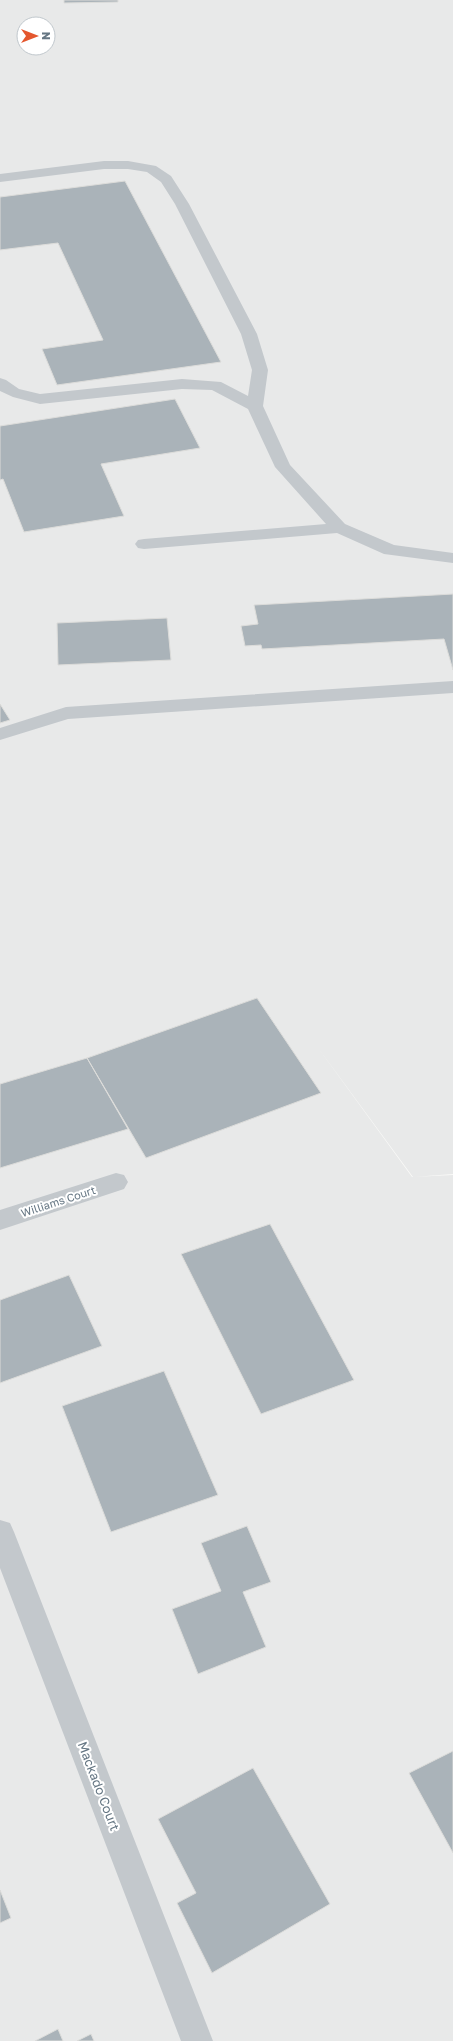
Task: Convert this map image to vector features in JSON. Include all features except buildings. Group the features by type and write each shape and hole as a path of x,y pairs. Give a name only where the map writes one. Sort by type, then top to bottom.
{"street":[{"path":"0,178 104,165 128,165 151,169 166,179 182,204 249,334 260,370 255,406 283,467 339,528 390,550 453,558"},
{"path":"0,383 5,388 20,395 40,399 182,384 215,385 255,406"},
{"path":"144,544 339,528"},
{"path":"0,734 66,713 453,687"},
{"name":"Williams Court","path":"0,1220 116,1182"},
{"name":"Mackado Court","path":"0,1532 198,2041"}],"shaded area":[{"path":"0,0 453,0 453,1174 415,1177 453,1175 453,2041 0,2041","holes":["316,1045 413,1177 412,1177"]}]}
